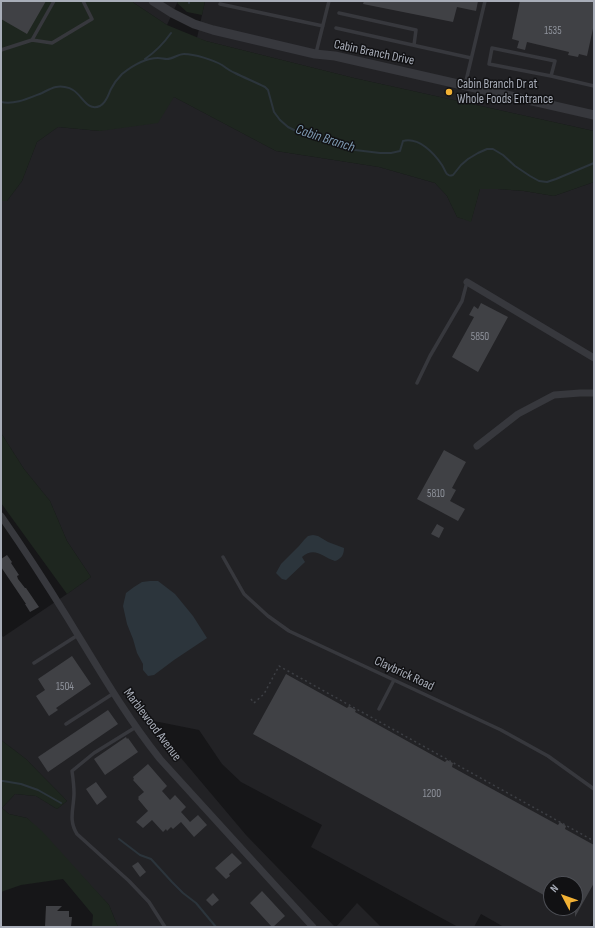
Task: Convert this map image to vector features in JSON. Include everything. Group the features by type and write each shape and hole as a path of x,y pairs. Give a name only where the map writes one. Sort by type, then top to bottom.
{"street":[{"name":"Cabin Branch Drive","path":"153,1 164,4 186,21 213,30 315,54 335,56 594,115"},
{"path":"468,282 594,358"},
{"path":"477,446 518,414 554,395 580,392 594,393"},
{"name":"Marblewood Avenue","path":"1,516 30,558 136,727 160,759 313,927"}],"lane":[{"path":"32,40 54,1"},
{"path":"1,50 32,40 52,43 92,19 84,1"},
{"path":"315,54 329,1"},
{"path":"464,86 485,1"},
{"path":"220,4 323,26"},
{"path":"339,13 416,30 414,45"},
{"path":"336,28 471,58"},
{"path":"551,76 555,61 492,48 489,64 594,86"},
{"path":"417,383 430,356 462,301 468,282"},
{"name":"Claybrick Road","path":"223,558 244,594 268,616 290,631 501,730 542,752 594,789"},
{"path":"34,663 78,635"},
{"path":"379,709 394,680"},
{"path":"66,724 114,693"},
{"path":"136,727 94,753 72,771 74,794 72,819 73,828 77,834 129,881 149,902 165,927"}],"path":[{"path":"251,699 254,703 264,694 279,666 594,841"}],"shaded area":[{"path":"1,1 132,1 167,25 206,41 354,78 594,131 594,182 554,196 524,191 480,189 471,222 457,217 447,196 435,183 379,167 276,151 174,97 158,123 100,131 58,127 37,142 22,181 7,201 1,201"},
{"path":"132,1 178,1 167,25"},
{"path":"178,1 205,1 202,15 187,12 177,3"},
{"path":"205,1 594,1 594,131 354,78 197,38"},
{"path":"174,97 276,151 379,167 435,183 447,196 457,217 471,221 480,189 524,191 554,196 594,182 594,918 589,927 504,927 481,914 474,927 458,927 311,847 322,825 241,782 222,764 199,730 149,720 246,835 335,927 118,927 109,905 27,818 9,814 2,808 15,794 36,796 57,809 67,801 26,759 1,740 1,634 3,637 91,577 67,541 50,501 24,469 1,433 1,201 7,201 22,181 37,142 58,127 100,131"},
{"path":"1,433 24,469 50,501 67,541 91,577 67,594 1,503"},
{"path":"313,535 344,548 342,556 335,561 318,553 311,552 302,557 305,562 286,580 282,579 276,573 281,564 308,536"},
{"path":"158,581 175,594 193,616 207,638 154,675 148,676 143,670 143,664 137,653 127,624 123,606 126,593 142,582"},
{"path":"1,740 26,759 67,801 57,809 36,796 15,794 2,808 9,814 27,818 42,831 109,905 118,927 92,927 93,915 63,879 21,885 1,892"},
{"path":"357,903 381,927 336,927"}],"building":[{"path":"1,1 46,1 27,34 1,19"},
{"path":"364,1 478,1 476,11 457,7 453,22 363,4"},
{"path":"520,1 594,1 594,24 587,56 579,54 578,57 568,55 569,52 527,42 525,50 517,48 519,41 512,39"},
{"path":"481,303 508,317 478,372 452,357 474,317 469,315 474,306 478,309"},
{"path":"444,450 466,462 452,488 456,490 450,501 465,509 458,521 417,499"},
{"path":"437,524 444,528 439,538 431,534"},
{"path":"7,555 19,575 17,576 18,579 39,607 30,612 1,567 1,559"},
{"path":"72,656 91,684 56,708 58,710 49,716 36,696 45,690 38,679"},
{"path":"286,674 347,708 349,706 356,710 355,712 445,762 447,760 453,763 452,767 558,825 560,822 566,826 565,829 594,845 594,883 583,903 583,876 543,876 543,895 253,734"},
{"path":"108,710 118,724 48,772 38,757"},
{"path":"126,737 138,752 105,775 94,759"},
{"path":"148,764 167,786 162,791 170,800 175,795 186,807 181,812 190,822 198,815 207,825 194,837 181,822 173,829 171,827 167,831 166,829 163,832 152,820 143,828 136,822 148,811 138,799 138,797 144,792 133,780 133,777"},
{"path":"96,782 107,797 97,805 86,789"},
{"path":"232,853 242,863 229,874 230,876 226,879 215,868"},
{"path":"138,862 146,872 140,877 132,866"},
{"path":"262,891 285,916 273,927 250,903"},
{"path":"213,893 219,900 212,906 206,900"},
{"path":"46,906 62,906 57,911 69,911 69,917 72,917 71,927 45,927"}],"waterway":[{"path":"145,59 159,47 171,33"},
{"name":"Cabin Branch","path":"1,102 17,102 54,87 63,87 69,88 76,92 88,105 92,107 100,106 107,98 112,87 122,74 134,65 148,59 169,59 182,54 188,54 214,61 265,87 268,90 274,112 288,127 296,131 316,139 355,150 380,153 400,151 403,141 415,141 426,147 439,160 446,173 450,176 453,175 468,159 487,149 493,149 503,155 515,166 539,181 547,182 594,163"},
{"path":"1,781 21,784 38,790 61,803"},
{"path":"119,839 140,855 151,859 183,893 196,903 216,927"}],"place":[{"name":"Cabin Branch Dr at Whole Foods Entrance","path":"449,92"}]}
